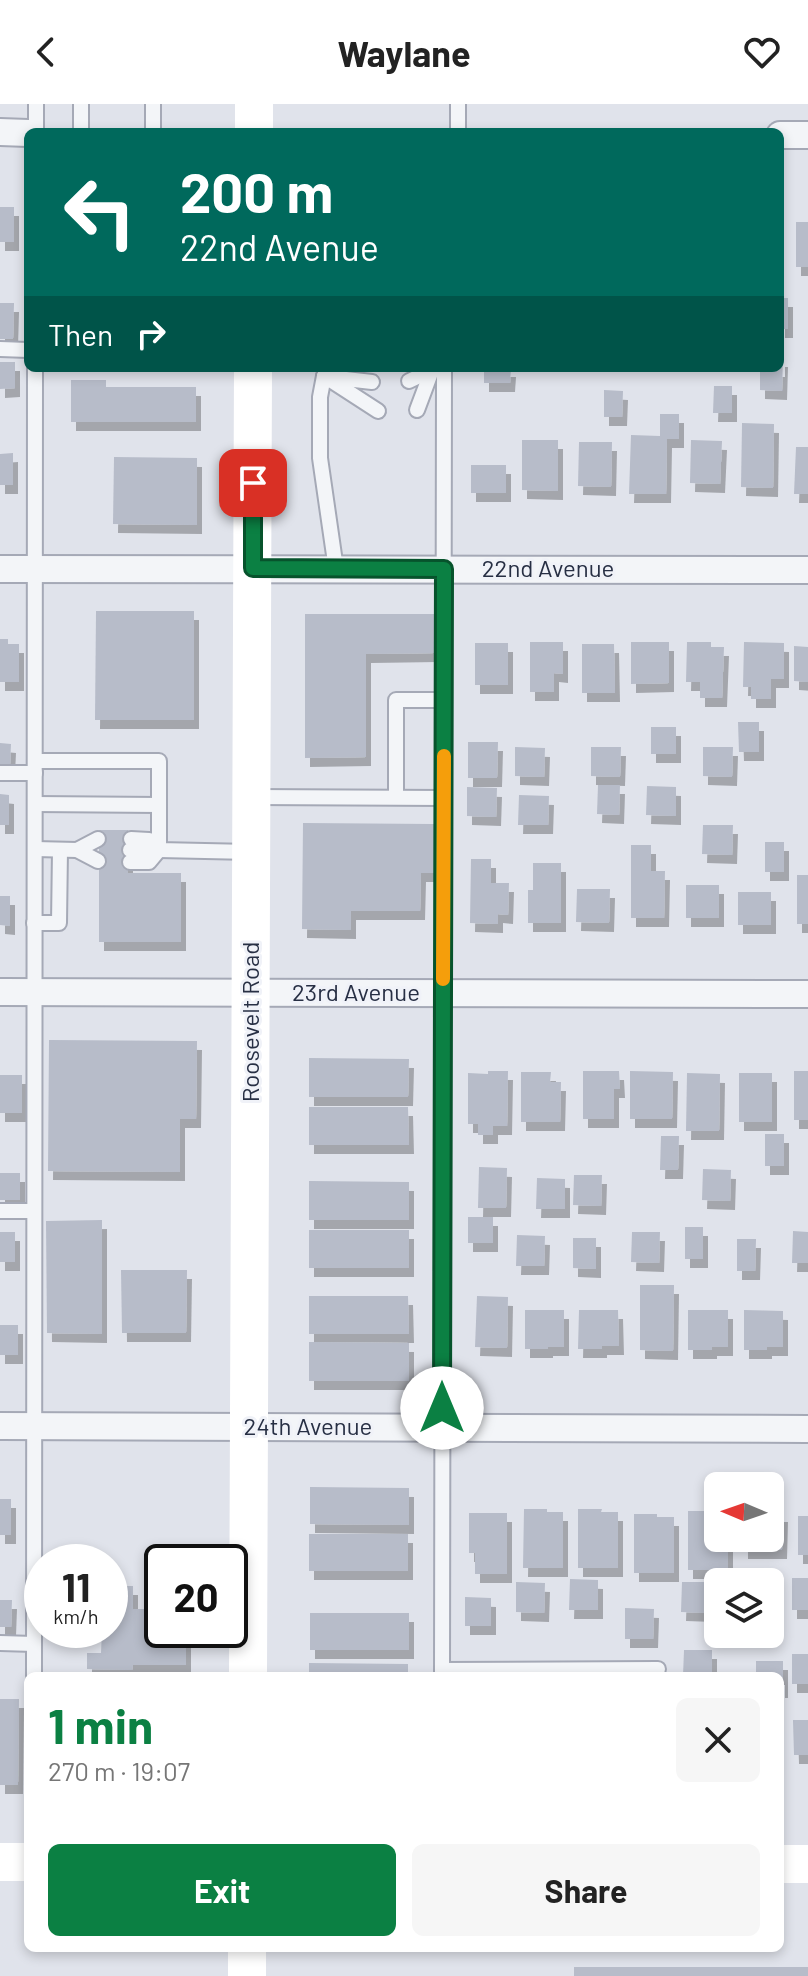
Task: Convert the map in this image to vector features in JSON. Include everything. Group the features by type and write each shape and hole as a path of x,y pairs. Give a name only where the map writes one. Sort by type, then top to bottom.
{"main road":[{"path":"254,104 254,128"},
{"name":"Roosevelt Road","path":"248,1672 253,372"},
{"path":"0,1862 24,1862"},
{"path":"784,1864 808,1864"},
{"path":"247,1952 247,1976"}],"street":[{"path":"0,132 24,133"},
{"path":"784,135 808,135"},
{"name":"22nd Avenue","path":"0,569 808,570"},
{"name":"23rd Avenue","path":"0,992 808,994"},
{"name":"24th Avenue","path":"0,1426 808,1429"}],"lane":[{"path":"36,104 36,128"},
{"path":"81,104 81,128"},
{"path":"153,104 153,128"},
{"path":"458,104 458,128"},
{"path":"0,349 24,350"},
{"path":"34,1544 35,372"},
{"path":"330,372 320,397 320,458 336,569"},
{"path":"331,372 377,404"},
{"path":"334,372 372,382"},
{"path":"409,381 428,372"},
{"path":"414,404 432,372"},
{"path":"434,372 444,569 442,1672"},
{"path":"396,797 396,700 444,700"},
{"path":"0,773 35,767 159,761 159,850 149,862 130,850 149,840 159,850 252,852"},
{"path":"252,797 444,798"},
{"path":"35,804 159,805"},
{"path":"35,849 98,850"},
{"path":"34,923 59,923 60,850"},
{"path":"0,1211 34,1211"},
{"path":"0,1643 24,1644"},
{"path":"34,1648 34,1672"},
{"path":"496,1672 658,1669"}],"building":[{"path":"0,207 14,207 14,242 0,242"},
{"path":"796,222 808,222 808,267 796,267"},
{"path":"784,298 788,298 788,329 784,329"},
{"path":"0,303 14,303 13,339 0,339"},
{"path":"0,362 15,362 15,388 0,389"},
{"path":"484,372 511,372 510,383 484,383"},
{"path":"760,372 783,372 782,391 760,390"},
{"path":"71,380 106,380 106,387 196,387 196,422 71,422"},
{"path":"714,386 732,386 732,413 713,413"},
{"path":"604,390 623,391 622,417 604,417"},
{"path":"660,414 679,414 679,439 667,439 666,494 629,494 631,435 660,436"},
{"path":"742,423 774,424 773,488 741,487"},
{"path":"522,440 558,440 558,491 522,490"},
{"path":"691,440 722,441 720,484 690,483"},
{"path":"579,442 612,442 611,487 578,486"},
{"path":"796,447 808,447 808,494 794,494"},
{"path":"13,453 13,485 0,485 0,454"},
{"path":"114,457 197,458 197,525 113,524"},
{"path":"471,465 506,465 506,493 471,493"},
{"path":"96,611 194,611 194,720 95,720"},
{"path":"305,614 434,614 434,653 366,654 366,757 305,758"},
{"path":"0,639 8,639 8,644 19,644 19,682 0,682"},
{"path":"530,642 563,642 563,674 554,673 554,692 530,692"},
{"path":"631,642 669,642 669,683 631,684"},
{"path":"687,642 711,642 711,647 724,647 722,698 700,698 700,682 686,682"},
{"path":"744,642 784,643 784,679 771,679 771,699 751,699 751,687 743,687"},
{"path":"475,643 508,643 508,685 475,685"},
{"path":"582,644 614,644 615,693 582,693"},
{"path":"794,646 808,647 808,682 794,681"},
{"path":"738,722 759,722 759,752 739,752"},
{"path":"651,727 676,727 676,754 651,754"},
{"path":"468,742 498,742 497,778 468,778"},
{"path":"0,743 11,744 10,765 0,765"},
{"path":"515,747 545,748 544,777 515,776"},
{"path":"591,747 621,747 620,777 591,776"},
{"path":"703,747 733,747 732,777 703,776"},
{"path":"598,785 620,785 619,815 597,814"},
{"path":"647,786 676,787 676,816 646,815"},
{"path":"467,787 497,788 496,817 467,816"},
{"path":"0,794 9,795 9,825 0,825"},
{"path":"519,795 549,796 548,825 518,825"},
{"path":"303,823 434,824 434,873 421,873 420,911 351,911 351,930 302,929"},
{"path":"703,825 733,825 732,855 702,854"},
{"path":"99,830 128,830 128,873 181,873 181,942 99,942"},
{"path":"765,842 784,842 784,872 765,872"},
{"path":"631,845 651,845 651,871 665,871 664,918 631,918"},
{"path":"471,859 491,859 491,883 509,883 508,915 498,914 498,924 470,923"},
{"path":"533,863 561,863 561,923 528,923 528,890 533,890"},
{"path":"797,875 808,875 808,924 797,924"},
{"path":"686,885 719,885 719,918 686,918"},
{"path":"577,889 610,889 609,923 576,922"},
{"path":"738,892 771,892 771,925 738,925"},
{"path":"0,896 10,896 10,926 0,925"},
{"path":"49,1040 197,1041 196,1119 180,1119 180,1172 48,1171"},
{"path":"309,1058 409,1059 408,1097 309,1097"},
{"path":"488,1071 508,1071 507,1126 493,1126 493,1135 478,1135 478,1124 468,1124 468,1073 488,1074"},
{"path":"583,1071 619,1071 620,1089 614,1089 614,1119 583,1119"},
{"path":"630,1071 673,1072 672,1119 630,1119"},
{"path":"794,1071 808,1071 808,1120 794,1120"},
{"path":"521,1072 551,1072 550,1082 561,1082 560,1122 521,1122"},
{"path":"687,1073 720,1074 719,1131 686,1131"},
{"path":"739,1073 772,1073 772,1122 739,1122"},
{"path":"0,1075 22,1075 22,1113 0,1113"},
{"path":"309,1107 408,1107 409,1145 309,1145"},
{"path":"765,1134 784,1134 784,1166 765,1166"},
{"path":"661,1136 679,1136 678,1170 660,1170"},
{"path":"479,1167 507,1168 506,1208 478,1208"},
{"path":"703,1169 731,1170 730,1201 702,1200"},
{"path":"0,1173 20,1173 20,1200 0,1200"},
{"path":"574,1175 602,1175 601,1206 573,1205"},
{"path":"537,1178 565,1179 565,1209 536,1209"},
{"path":"309,1181 409,1182 409,1220 309,1220"},
{"path":"468,1217 493,1217 493,1243 468,1243"},
{"path":"102,1220 102,1334 47,1333 46,1221"},
{"path":"685,1227 703,1227 703,1259 685,1259"},
{"path":"309,1230 409,1230 409,1268 309,1268"},
{"path":"793,1231 808,1232 808,1263 792,1263"},
{"path":"0,1232 15,1232 15,1262 0,1262"},
{"path":"632,1232 660,1232 659,1263 631,1262"},
{"path":"517,1235 545,1236 544,1266 516,1266"},
{"path":"573,1238 596,1238 596,1269 573,1268"},
{"path":"737,1239 756,1239 755,1271 737,1271"},
{"path":"121,1270 187,1270 186,1333 122,1333"},
{"path":"640,1285 674,1285 673,1351 640,1350"},
{"path":"309,1296 408,1296 409,1334 309,1334"},
{"path":"477,1296 508,1297 507,1348 475,1347"},
{"path":"525,1310 564,1310 564,1347 525,1349"},
{"path":"579,1310 618,1310 619,1346 578,1349"},
{"path":"688,1310 728,1310 728,1347 688,1350"},
{"path":"744,1310 783,1311 783,1347 744,1350"},
{"path":"0,1325 18,1325 18,1355 0,1355"},
{"path":"309,1342 409,1343 409,1381 309,1381"},
{"path":"310,1487 409,1488 409,1525 310,1524"},
{"path":"0,1499 11,1499 11,1535 0,1535"},
{"path":"524,1509 563,1512 563,1568 523,1568"},
{"path":"578,1509 618,1512 618,1568 578,1568"},
{"path":"688,1511 704,1511 704,1552 728,1552 728,1568 688,1570"},
{"path":"469,1513 507,1513 507,1574 475,1574 475,1553 469,1553"},
{"path":"634,1514 674,1517 674,1573 634,1573"},
{"path":"798,1516 808,1516 808,1555 798,1555"},
{"path":"309,1534 408,1534 408,1571 309,1571"},
{"path":"792,1578 808,1578 808,1610 792,1610"},
{"path":"570,1579 598,1580 598,1610 569,1610"},
{"path":"516,1582 545,1583 544,1613 516,1612"},
{"path":"682,1582 704,1582 704,1613 681,1612"},
{"path":"128,1586 133,1586 133,1609 144,1609 144,1648 186,1648 186,1665 133,1665 132,1670 87,1669 87,1653 101,1653 101,1648 128,1648"},
{"path":"465,1597 491,1598 491,1626 465,1626"},
{"path":"0,1600 12,1600 11,1627 0,1627"},
{"path":"625,1608 654,1609 653,1639 625,1639"},
{"path":"310,1613 409,1613 409,1650 310,1650"},
{"path":"684,1650 712,1650 712,1672 683,1672"},
{"path":"792,1654 808,1654 808,1684 792,1684"},
{"path":"756,1661 783,1661 783,1672 756,1672"},
{"path":"309,1663 408,1664 408,1672 309,1672"},
{"path":"0,1699 19,1699 18,1785 0,1785"},
{"path":"793,1720 808,1720 808,1755 794,1755"},
{"path":"574,1967 808,1967 808,1976 574,1976"}],"slow traffic":[{"path":"443,979 444,756"}],"route":[{"path":"253,483 253,568 444,569 442,1408"}]}
